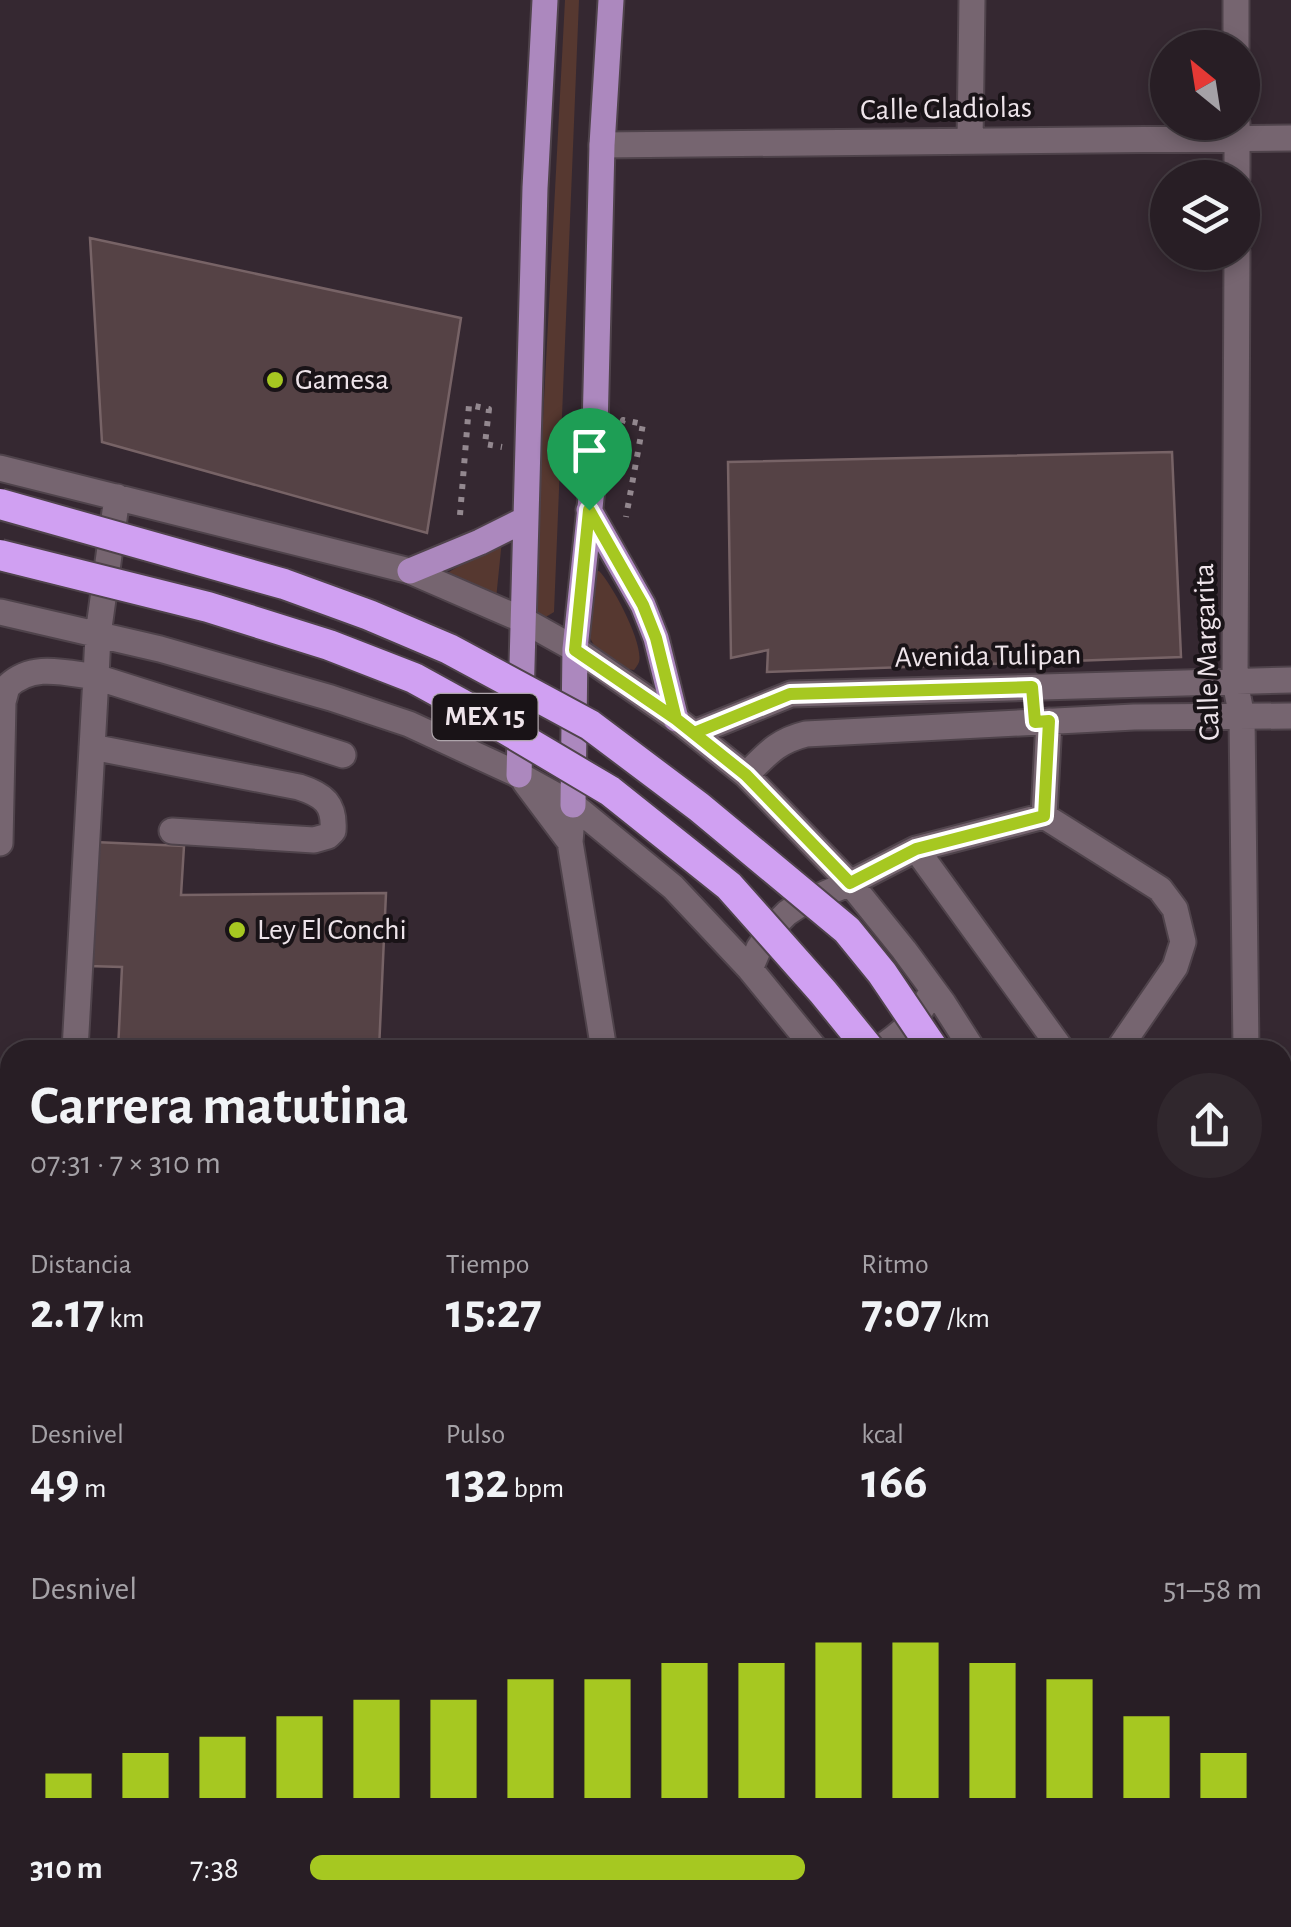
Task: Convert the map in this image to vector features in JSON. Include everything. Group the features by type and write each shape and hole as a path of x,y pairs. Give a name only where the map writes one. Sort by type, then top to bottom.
{"highway":[{"name":"MEX 15","path":"0,504 284,584 369,615 449,650 590,725 699,807 847,930 927,1040"},
{"name":"MEX 15","path":"0,555 208,607 329,645 414,678 492,721 610,791 729,886 865,1040"}],"main road":[{"path":"519,775 535,188 545,0"},
{"path":"573,805 575,650 594,459 602,145 611,0"},
{"path":"589,510 643,605 685,726"},
{"path":"410,571 524,520"}],"street":[{"path":"970,141 972,0"},
{"path":"1236,0 1236,30"},
{"name":"Calle Gladiolas","path":"1260,133 1291,138"},
{"name":"Calle Gladiolas","path":"602,145 970,141 1150,134"},
{"name":"Calle Margarita","path":"1237,270 1236,682 1242,716 1246,1040"},
{"path":"0,468 410,571 523,620 575,650 685,726 746,775 850,883 904,950 966,1040"},
{"path":"76,1040 98,635 117,497"},
{"name":"MEX 15","path":"0,612 160,649 331,698 393,718 519,775 573,805 673,888 750,969 808,1040"},
{"path":"0,843 3,702 7,687 25,674 42,670 96,677 343,755"},
{"name":"Avenida Tulipan","path":"685,726 790,694 1291,680"},
{"path":"1032,687 1042,721 1044,816"},
{"path":"746,775 788,738 806,734 1134,717 1291,716"},
{"path":"92,747 300,787 329,802 334,818 334,831 314,840 172,831"},
{"path":"519,775 570,842"},
{"path":"573,805 570,842 602,1040"},
{"path":"750,969 759,948 787,913 831,890 916,849 1044,816 1160,889 1175,909 1182,942 1175,968 1125,1040"},
{"path":"916,849 1055,1040"},
{"path":"892,1040 918,1018 933,990"}],"path":[{"path":"460,515 469,405 489,409 485,444"},
{"path":"619,438 623,420 643,424 626,518"}],"shaded area":[{"path":"565,0 579,0 554,612 544,618 533,609"},
{"path":"502,540 496,599 439,578"},
{"path":"599,571 619,601 637,642 639,662 634,670 605,666 589,636 579,600 583,573"}],"building":[{"name":"Gamesa","path":"90,238 461,318 427,533 102,442"},
{"path":"1172,452 1181,657 767,672 768,650 731,658 728,462"},
{"name":"Ley El Conchi","path":"94,842 184,846 181,895 386,893 379,1040 118,1040 122,967 88,966"}],"place":[{"name":"Gamesa","path":"275,380"},
{"name":"Ley El Conchi","path":"237,930"}],"route":[{"path":"589,510 575,650 676,719 746,775 850,883 916,849 1044,816 1049,721 1035,722 1032,687 790,694 694,733 676,719 656,638 643,605 589,510"}]}
